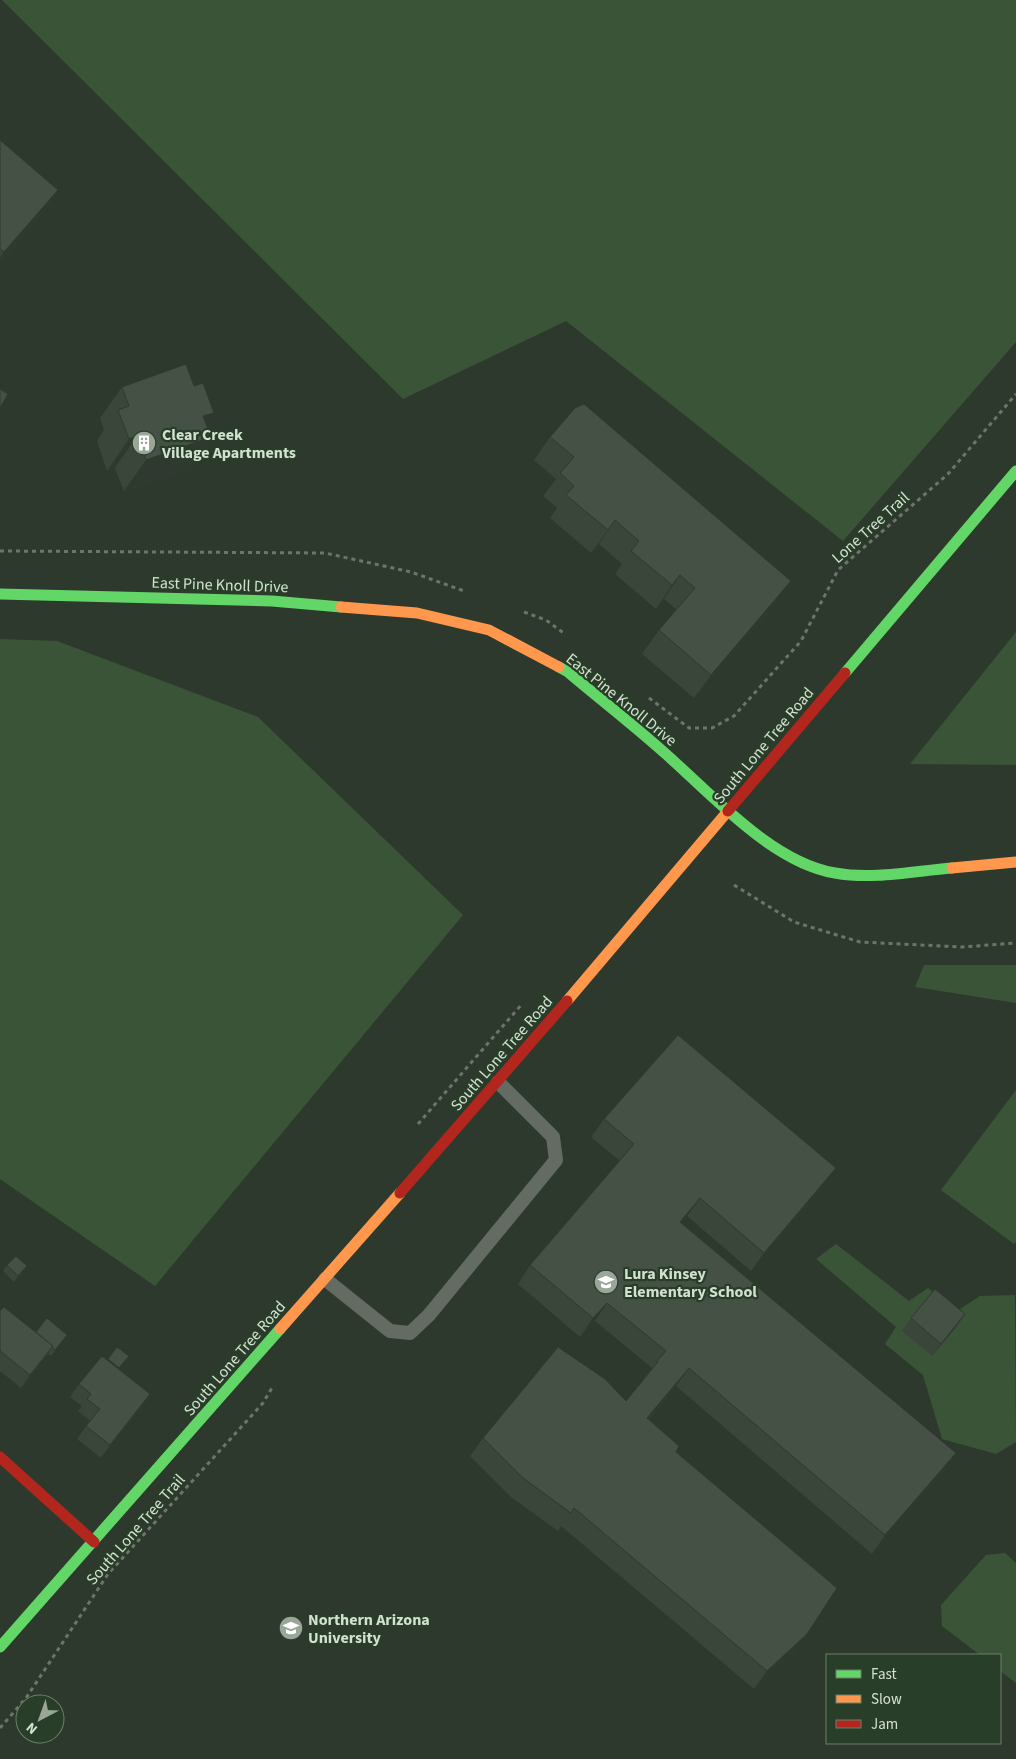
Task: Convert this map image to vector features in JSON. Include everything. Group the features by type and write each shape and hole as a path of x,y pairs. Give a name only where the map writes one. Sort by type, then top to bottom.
{"main road":[{"name":"South Lone Tree Road","path":"0,1647 498,1082 1016,472"},
{"name":"East Pine Knoll Drive","path":"0,594 272,601 417,613 489,630 568,672 666,754 728,812 770,843 806,865 834,873 864,876 1016,862"},
{"path":"0,1458 94,1542"}],"lane":[{"path":"325,1279 390,1332 410,1333 429,1315 556,1160 554,1137 498,1082"}],"path":[{"name":"Lone Tree Trail","path":"712,728 734,716 801,641 838,570 948,474 1016,394"},
{"path":"734,885 794,922 860,942 962,947 1016,943"},
{"name":"South Lone Tree Trail","path":"0,1728 26,1698 108,1574 264,1403"}],"green space":[{"path":"2,0 1016,0 1016,342 843,541 566,321 403,399"},
{"path":"1016,632 1016,765 910,764"},
{"path":"0,639 57,641 258,717 463,915 155,1286 0,1179"},
{"path":"924,965 1016,965 1016,1003 915,987"},
{"path":"1016,1090 1016,1242 1014,1244 941,1190"},
{"path":"836,1244 909,1301 928,1288 957,1311 980,1296 1015,1295 1016,1442 996,1454 942,1439 923,1375 885,1344 896,1327 816,1259"},
{"path":"1005,1553 1016,1563 1016,1683 1001,1672 1001,1654 979,1654 942,1626 941,1605 986,1555"}],"building":[{"path":"0,140 58,190 4,252 0,249"},
{"path":"186,364 194,386 203,383 214,413 203,416 211,437 146,460 137,436 129,439 118,410 129,406 122,387"},
{"path":"0,389 8,394 0,408"},
{"path":"584,404 791,581 711,675 659,630 695,588 680,575 672,585 631,551 639,541 615,520 608,530 566,495 574,486 560,473 574,457 550,437 575,408"},
{"name":"Lura Kinsey Elementary School","path":"678,1035 836,1168 764,1253 700,1198 680,1222 956,1453 885,1535 689,1368 647,1418 679,1446 676,1452 837,1588 807,1634 767,1671 574,1508 571,1513 523,1478 483,1438 558,1347 605,1379 626,1401 666,1351 607,1303 593,1318 530,1265 634,1144 604,1119"},
{"path":"16,1256 27,1266 18,1276 7,1265"},
{"path":"935,1289 965,1314 941,1344 911,1318"},
{"path":"4,1307 53,1346 30,1375 0,1351 0,1311"},
{"path":"47,1318 67,1335 55,1350 53,1346 36,1332"},
{"path":"117,1347 129,1356 119,1368 108,1359"},
{"path":"102,1356 150,1394 110,1445 86,1426 100,1409 87,1399 91,1394 79,1384"}],"traffic: fast":[{"path":"845,673 1016,471"},
{"path":"0,594 272,601 341,607"},
{"path":"559,667 568,672 643,734 745,825 766,842 789,856 812,867 849,875 894,874 952,868"},
{"path":"0,1647 280,1329"}],"traffic: slow":[{"path":"341,607 417,613 489,630 559,667"},
{"path":"567,1001 728,811"},
{"path":"952,868 1016,862"},
{"path":"280,1329 400,1193"}],"traffic: jam":[{"path":"728,811 845,673"},
{"path":"400,1193 567,1001"},
{"path":"0,1457 94,1542"}],"place":[{"name":"Clear Creek Village Apartments","path":"144,443"},
{"name":"Lura Kinsey Elementary School","path":"606,1282"},
{"name":"Northern Arizona University","path":"291,1628"}]}
